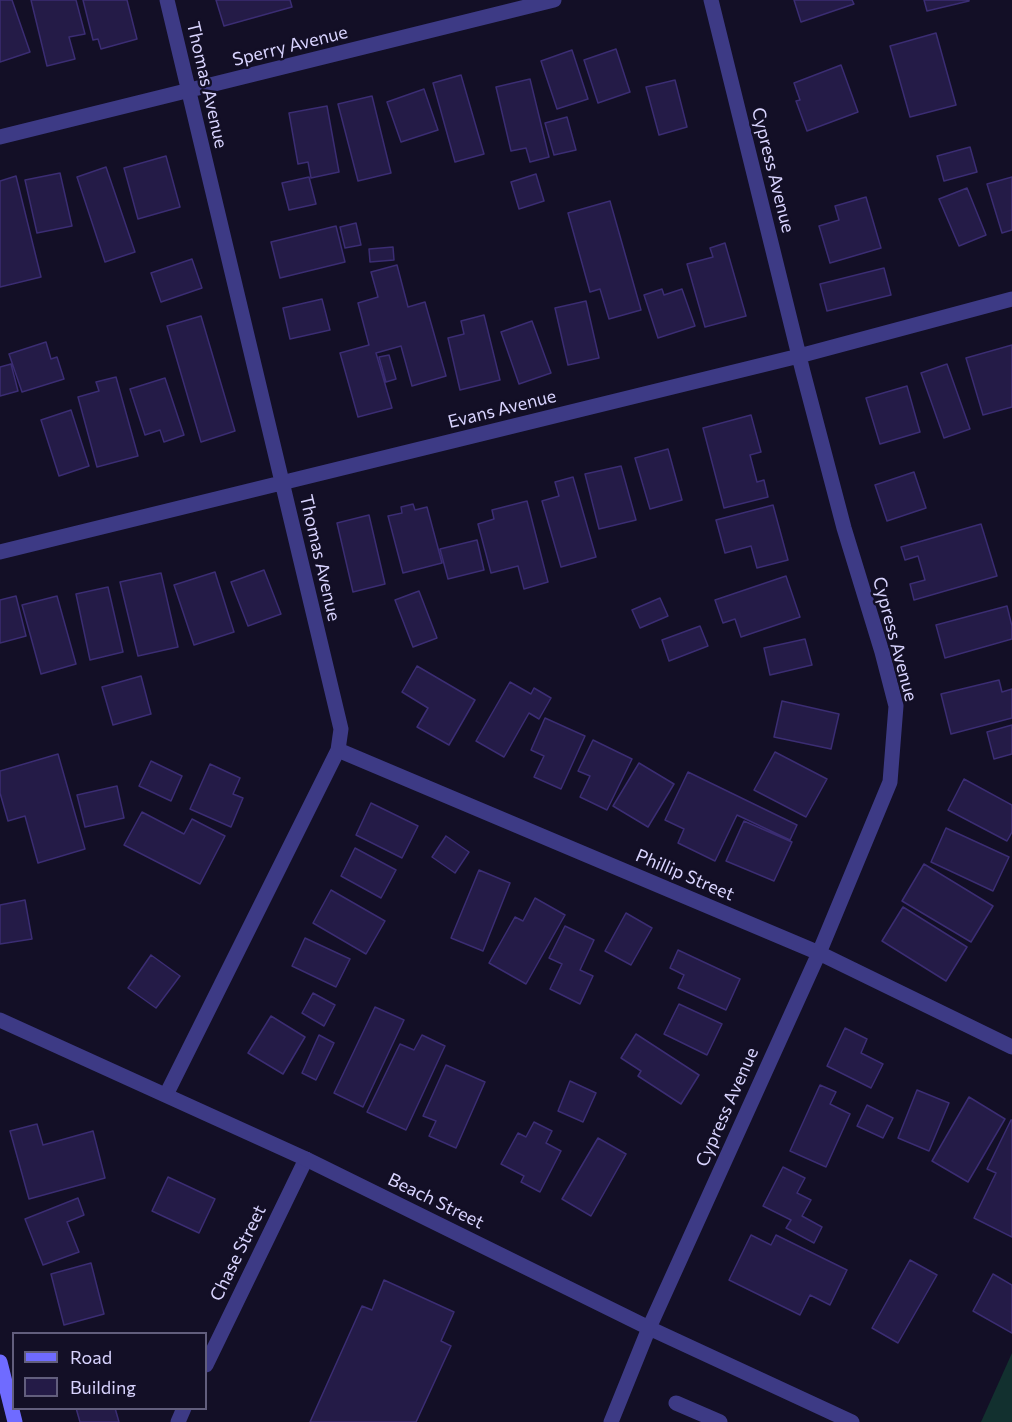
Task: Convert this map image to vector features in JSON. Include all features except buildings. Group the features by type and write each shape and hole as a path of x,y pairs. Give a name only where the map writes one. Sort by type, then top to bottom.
{"main road":[{"path":"0,1362 15,1422"}],"street":[{"name":"Thomas Avenue","path":"166,1095 338,750 341,729 167,0"},
{"name":"Sperry Avenue","path":"0,137 554,0"},
{"name":"Cypress Avenue","path":"611,1422 649,1328 819,953 890,782 896,706 844,528 711,0"},
{"name":"Evans Avenue","path":"0,552 799,356 1012,299"},
{"name":"Phillip Street","path":"338,750 819,953 1012,1047"},
{"name":"Beach Street","path":"0,1020 306,1159 649,1328 852,1422"},
{"name":"Chase Street","path":"207,1363 306,1159"},
{"path":"676,1403 720,1422"}],"green space":[{"path":"1012,1353 1012,1422 981,1422"}]}
